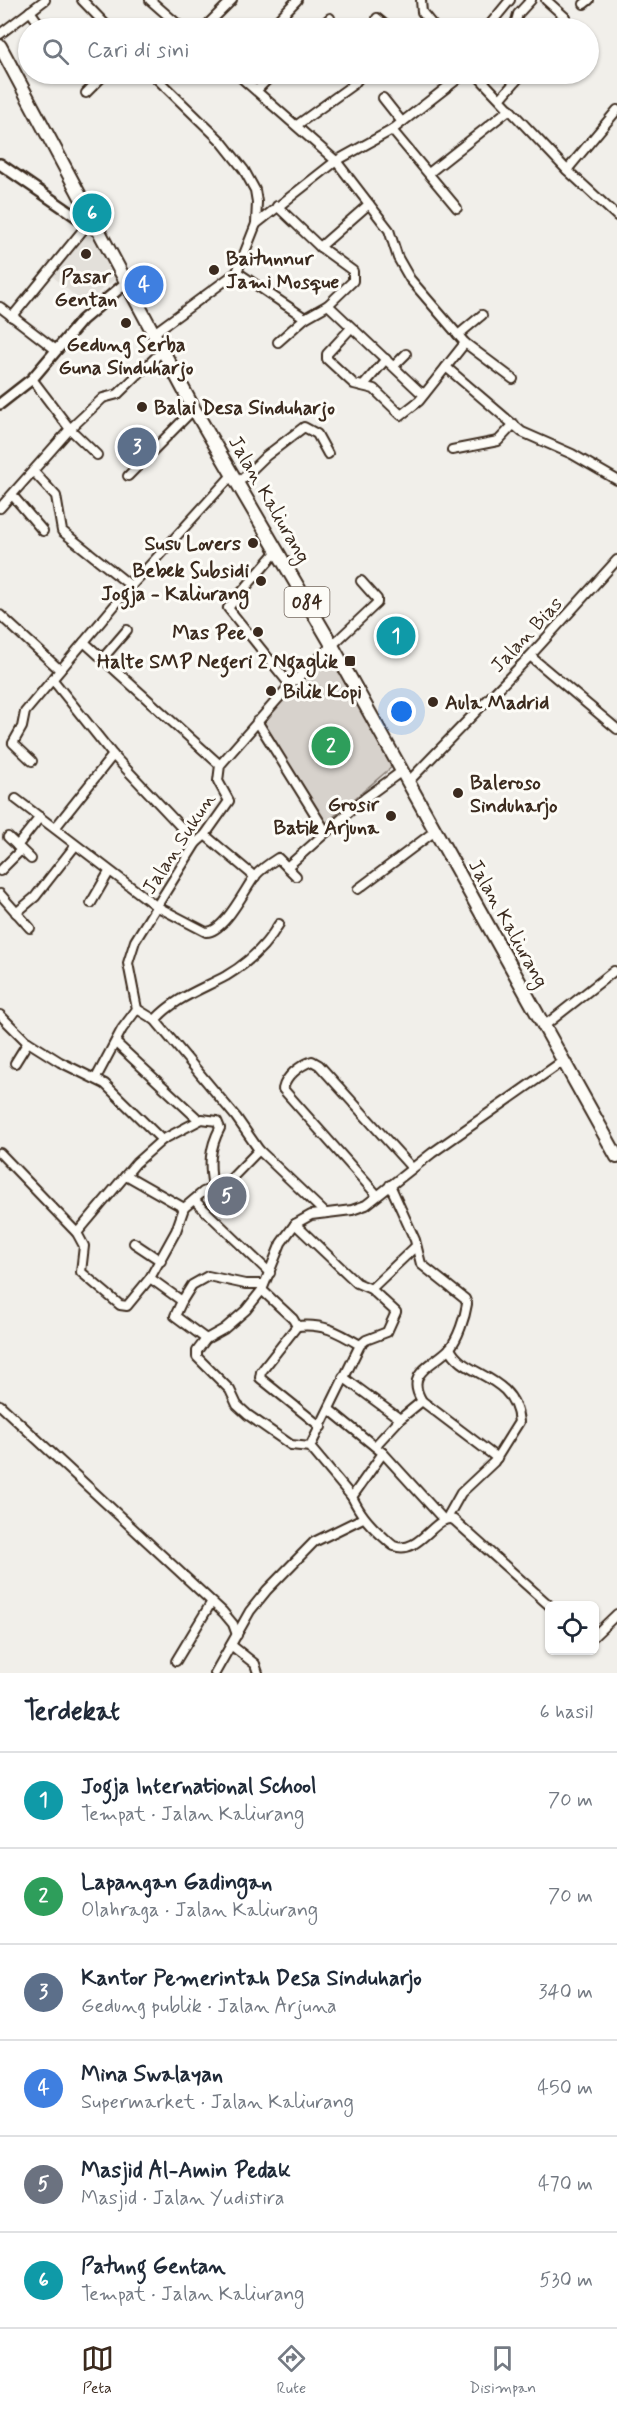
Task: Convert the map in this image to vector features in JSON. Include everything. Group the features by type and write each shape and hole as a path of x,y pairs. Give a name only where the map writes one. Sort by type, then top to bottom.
{"main road":[{"name":"Jalan Kaliurang","path":"0,46 18,79"},
{"name":"Jalan Kaliurang","path":"20,84 195,409 278,550 617,1157"},
{"path":"83,223 89,211"}],"street":[{"path":"20,18 45,0"},
{"path":"82,0 99,18"},
{"path":"150,0 171,18"},
{"path":"214,18 232,0"},
{"path":"280,18 297,0"},
{"path":"420,0 422,12 427,18"},
{"path":"495,18 510,0"},
{"path":"517,18 531,0"},
{"path":"546,0 565,18"},
{"path":"30,11 35,18"},
{"path":"0,33 18,20"},
{"path":"86,93 95,84"},
{"path":"154,333 237,272 256,224 255,190 244,170 221,141 162,84"},
{"path":"249,84 336,161 393,237 398,258 410,279 465,343 513,379"},
{"path":"256,90 262,84"},
{"path":"297,126 354,84"},
{"path":"256,224 336,161 392,130 451,84"},
{"path":"486,84 567,170 616,213"},
{"path":"501,98 513,84"},
{"path":"383,98 402,122"},
{"path":"429,173 510,109"},
{"path":"567,170 617,110"},
{"path":"392,130 458,208"},
{"path":"0,164 100,233"},
{"path":"320,247 369,204"},
{"path":"277,206 320,247 347,266 354,275 353,281 328,304 305,318 278,342"},
{"path":"12,317 83,223"},
{"path":"237,272 305,318"},
{"path":"0,404 32,379 105,298 127,282"},
{"path":"328,304 419,391 425,393"},
{"path":"0,307 56,350"},
{"path":"458,334 482,315"},
{"path":"351,328 326,357 354,384 374,389 401,415 412,410 465,343"},
{"path":"0,508 70,429 103,398 118,394 163,350"},
{"path":"394,366 406,354"},
{"path":"363,386 386,359"},
{"path":"446,367 531,437 564,450 617,480"},
{"path":"32,379 70,429 97,456"},
{"path":"128,476 195,409"},
{"path":"452,450 498,441 514,424"},
{"path":"32,761 13,742 22,727 25,712 131,585 236,478 304,427 317,434 328,454"},
{"path":"33,471 56,496 62,531 131,585"},
{"path":"13,496 43,531"},
{"path":"278,550 228,608 290,685"},
{"name":"Jalan Bias","path":"287,867 365,798 405,777 530,656 617,560"},
{"path":"84,642 220,765 290,685 377,603 361,581"},
{"path":"0,615 60,670"},
{"path":"103,658 127,630"},
{"path":"530,656 617,729"},
{"path":"53,680 113,754 196,843"},
{"path":"257,721 326,832"},
{"path":"55,828 113,754"},
{"name":"Jalan Sukun","path":"137,1009 128,963 135,941 196,843 206,835 229,801 218,781 220,765"},
{"path":"16,799 156,906 210,933 225,920 255,877 278,858 296,876"},
{"path":"0,871 40,817"},
{"path":"358,889 435,831"},
{"path":"206,835 255,877"},
{"path":"8,837 31,859"},
{"path":"16,913 35,897 75,846"},
{"path":"91,903 109,872"},
{"path":"0,894 30,928"},
{"path":"155,1020 181,997 226,976 249,959 267,942 279,924"},
{"path":"544,1026 614,971"},
{"path":"96,1078 137,1009 155,1020 236,1117 259,1150 325,1213"},
{"path":"0,1015 28,1042 60,1062 96,1078 123,1099 162,1140"},
{"path":"15,1063 28,1042"},
{"path":"116,1043 199,1120"},
{"path":"377,1195 283,1089 286,1080 304,1064 312,1060 319,1065 412,1168"},
{"path":"450,1348 455,1358 481,1372 515,1400 519,1422 497,1458 461,1493 446,1519 415,1544 406,1547 394,1546 363,1518 352,1497 310,1447 291,1445 237,1405 230,1390 197,1357 196,1351 206,1339 224,1329 237,1318 262,1287 282,1243 295,1224 311,1215 352,1210 366,1205 412,1168 564,1061"},
{"path":"77,1233 136,1162 162,1140 199,1120 210,1118 217,1121 220,1128 211,1147 209,1162 213,1188"},
{"path":"0,1153 77,1233 84,1246 81,1272 120,1305 127,1306 161,1261 176,1231 184,1208 213,1188 225,1185 259,1150"},
{"path":"126,1175 184,1208"},
{"path":"390,1185 421,1264 465,1299 467,1304 450,1348 428,1364 420,1375 416,1385 422,1401 497,1458"},
{"path":"194,1200 270,1273"},
{"path":"295,1224 357,1283 371,1289 396,1312 387,1332 366,1340 360,1345 310,1447"},
{"path":"134,1243 161,1261"},
{"path":"371,1289 415,1247"},
{"path":"206,1339 175,1316 192,1285 208,1276 262,1287 297,1326"},
{"path":"150,1278 182,1301"},
{"path":"321,1427 260,1378 261,1372 297,1326 314,1324 330,1328 360,1345"},
{"path":"343,1377 400,1419"},
{"path":"375,1446 400,1419 422,1401"},
{"path":"0,1405 233,1624 237,1635"},
{"path":"330,1410 383,1453 446,1519 454,1520 545,1602"},
{"path":"352,1497 383,1453"},
{"path":"215,1673 267,1590 314,1542 363,1518"},
{"path":"176,1661 211,1603"},
{"path":"599,1631 617,1614"},
{"path":"231,1645 254,1662 258,1673"}],"shaded area":[{"name":"Pasar Gentan","path":"85,230 96,235 120,277 104,287 86,306 50,274"},
{"path":"329,650 394,765 326,823 263,722"}],"place":[{"name":"Patung Gentan","path":"92,213"},
{"name":"Pasar Gentan","path":"86,254"},
{"name":"Baitunnur Jami Mosque","path":"214,270"},
{"name":"Mina Swalayan","path":"144,285"},
{"name":"Gedung Serba Guna Sinduharjo","path":"126,323"},
{"name":"Balai Desa Sinduharjo","path":"142,407"},
{"name":"Kantor Pemerintah Desa Sinduharjo","path":"137,447"},
{"name":"Susu Lovers","path":"253,543"},
{"name":"Bebek Subsidi Jogja - Kaliurang","path":"261,581"},
{"name":"Mas Pee","path":"258,632"},
{"name":"Jogja International School","path":"396,636"},
{"name":"Halte SMP Negeri 2 Ngaglik","path":"350,661"},
{"name":"Bilik Kopi","path":"271,691"},
{"name":"Aula Madrid","path":"433,702"},
{"name":"Lapangan Gadingan","path":"331,746"},
{"name":"Baleroso Sinduharjo","path":"458,793"},
{"name":"Grosir Batik Arjuna","path":"391,816"},
{"name":"Masjid Al-Amin Pedak","path":"227,1196"}]}
